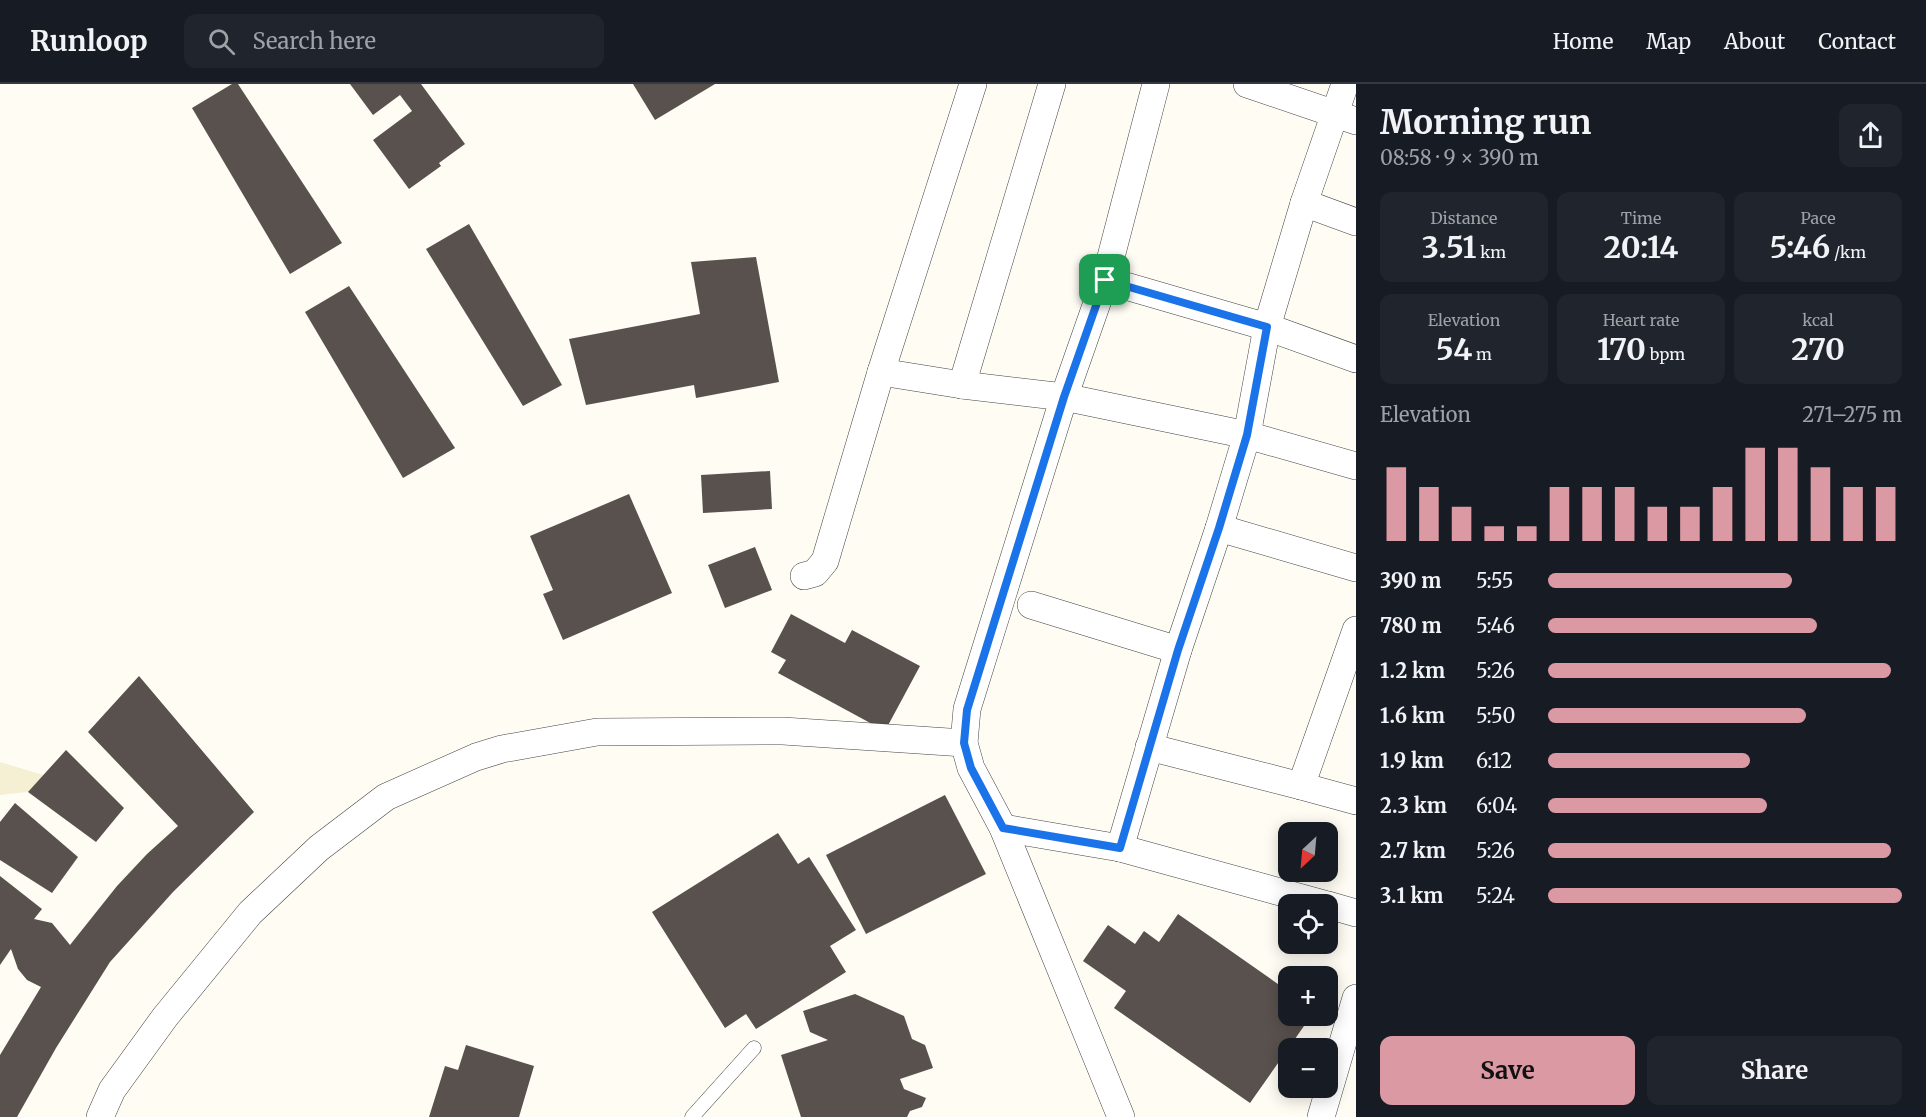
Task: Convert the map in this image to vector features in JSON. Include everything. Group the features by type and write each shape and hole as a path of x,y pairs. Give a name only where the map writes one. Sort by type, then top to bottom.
{"street":[{"path":"804,576 814,573 825,561 881,372 974,84"},
{"path":"962,385 1052,84"},
{"path":"1121,1117 1003,828 971,768 964,743 967,710 1064,397 1105,280 1156,84"},
{"path":"1247,84 1346,118"},
{"path":"1120,848 1178,650 1247,435 1267,327 1304,203 1346,118 1345,84"},
{"path":"1304,203 1356,222"},
{"path":"1105,280 1267,327 1356,358"},
{"path":"881,372 962,385 1064,397 1247,435 1356,466"},
{"path":"1219,528 1356,568"},
{"path":"1031,605 1178,650"},
{"path":"1300,786 1356,630"},
{"path":"100,1117 112,1090 165,1017 250,914 319,848 386,797 476,757 502,749 597,732 783,731 964,743"},
{"path":"1149,747 1356,801"},
{"path":"1003,828 1120,848 1286,894"},
{"path":"1338,908 1356,913"},
{"path":"1321,1117 1356,998"}],"lane":[{"path":"692,1117 754,1048"}],"shaded area":[{"path":"0,762 80,786 0,795"}],"building":[{"path":"232,84 238,84 342,243 290,274 192,108"},
{"path":"350,84 421,84 465,144 439,163 441,166 409,189 373,140 412,111 400,95 373,115"},
{"path":"633,84 715,84 655,120"},
{"path":"469,224 562,385 523,406 426,249"},
{"path":"756,257 779,382 696,398 694,385 586,405 569,339 700,314 691,262"},
{"path":"349,286 455,448 403,478 305,312"},
{"path":"770,471 772,509 703,513 701,475"},
{"path":"629,494 672,593 563,640 543,594 553,590 530,536"},
{"path":"755,547 772,590 725,608 708,565"},
{"path":"791,614 845,643 852,630 920,666 885,731 778,673 786,660 771,652"},
{"path":"139,676 254,812 173,892 110,962 56,1048 17,1117 0,1117 0,1055 41,987 27,980 18,969 11,949 0,965 0,876 42,909 34,919 52,923 70,945 117,886 178,826 88,732"},
{"path":"66,750 124,808 96,842 28,792"},
{"path":"945,795 986,874 866,934 826,855"},
{"path":"15,803 78,857 52,893 0,860 0,822"},
{"path":"778,833 798,864 809,857 856,930 830,946 846,972 756,1029 746,1014 725,1028 652,912"},
{"path":"1178,914 1278,984 1278,1026 1304,1026 1296,1038 1278,1038 1278,1063 1250,1103 1114,1008 1126,991 1083,961 1108,925 1135,944 1144,931 1159,942"},
{"path":"855,994 904,1016 912,1039 925,1045 933,1068 900,1079 904,1089 926,1098 922,1107 910,1111 907,1117 801,1117 781,1055 828,1040 810,1032 803,1011"},
{"path":"466,1045 534,1066 519,1117 429,1117 445,1066 458,1070"}],"route":[{"path":"1105,280 1267,327 1247,435 1178,650 1120,848 1003,828 971,768 964,743 967,710 1064,397 1105,280"}]}
